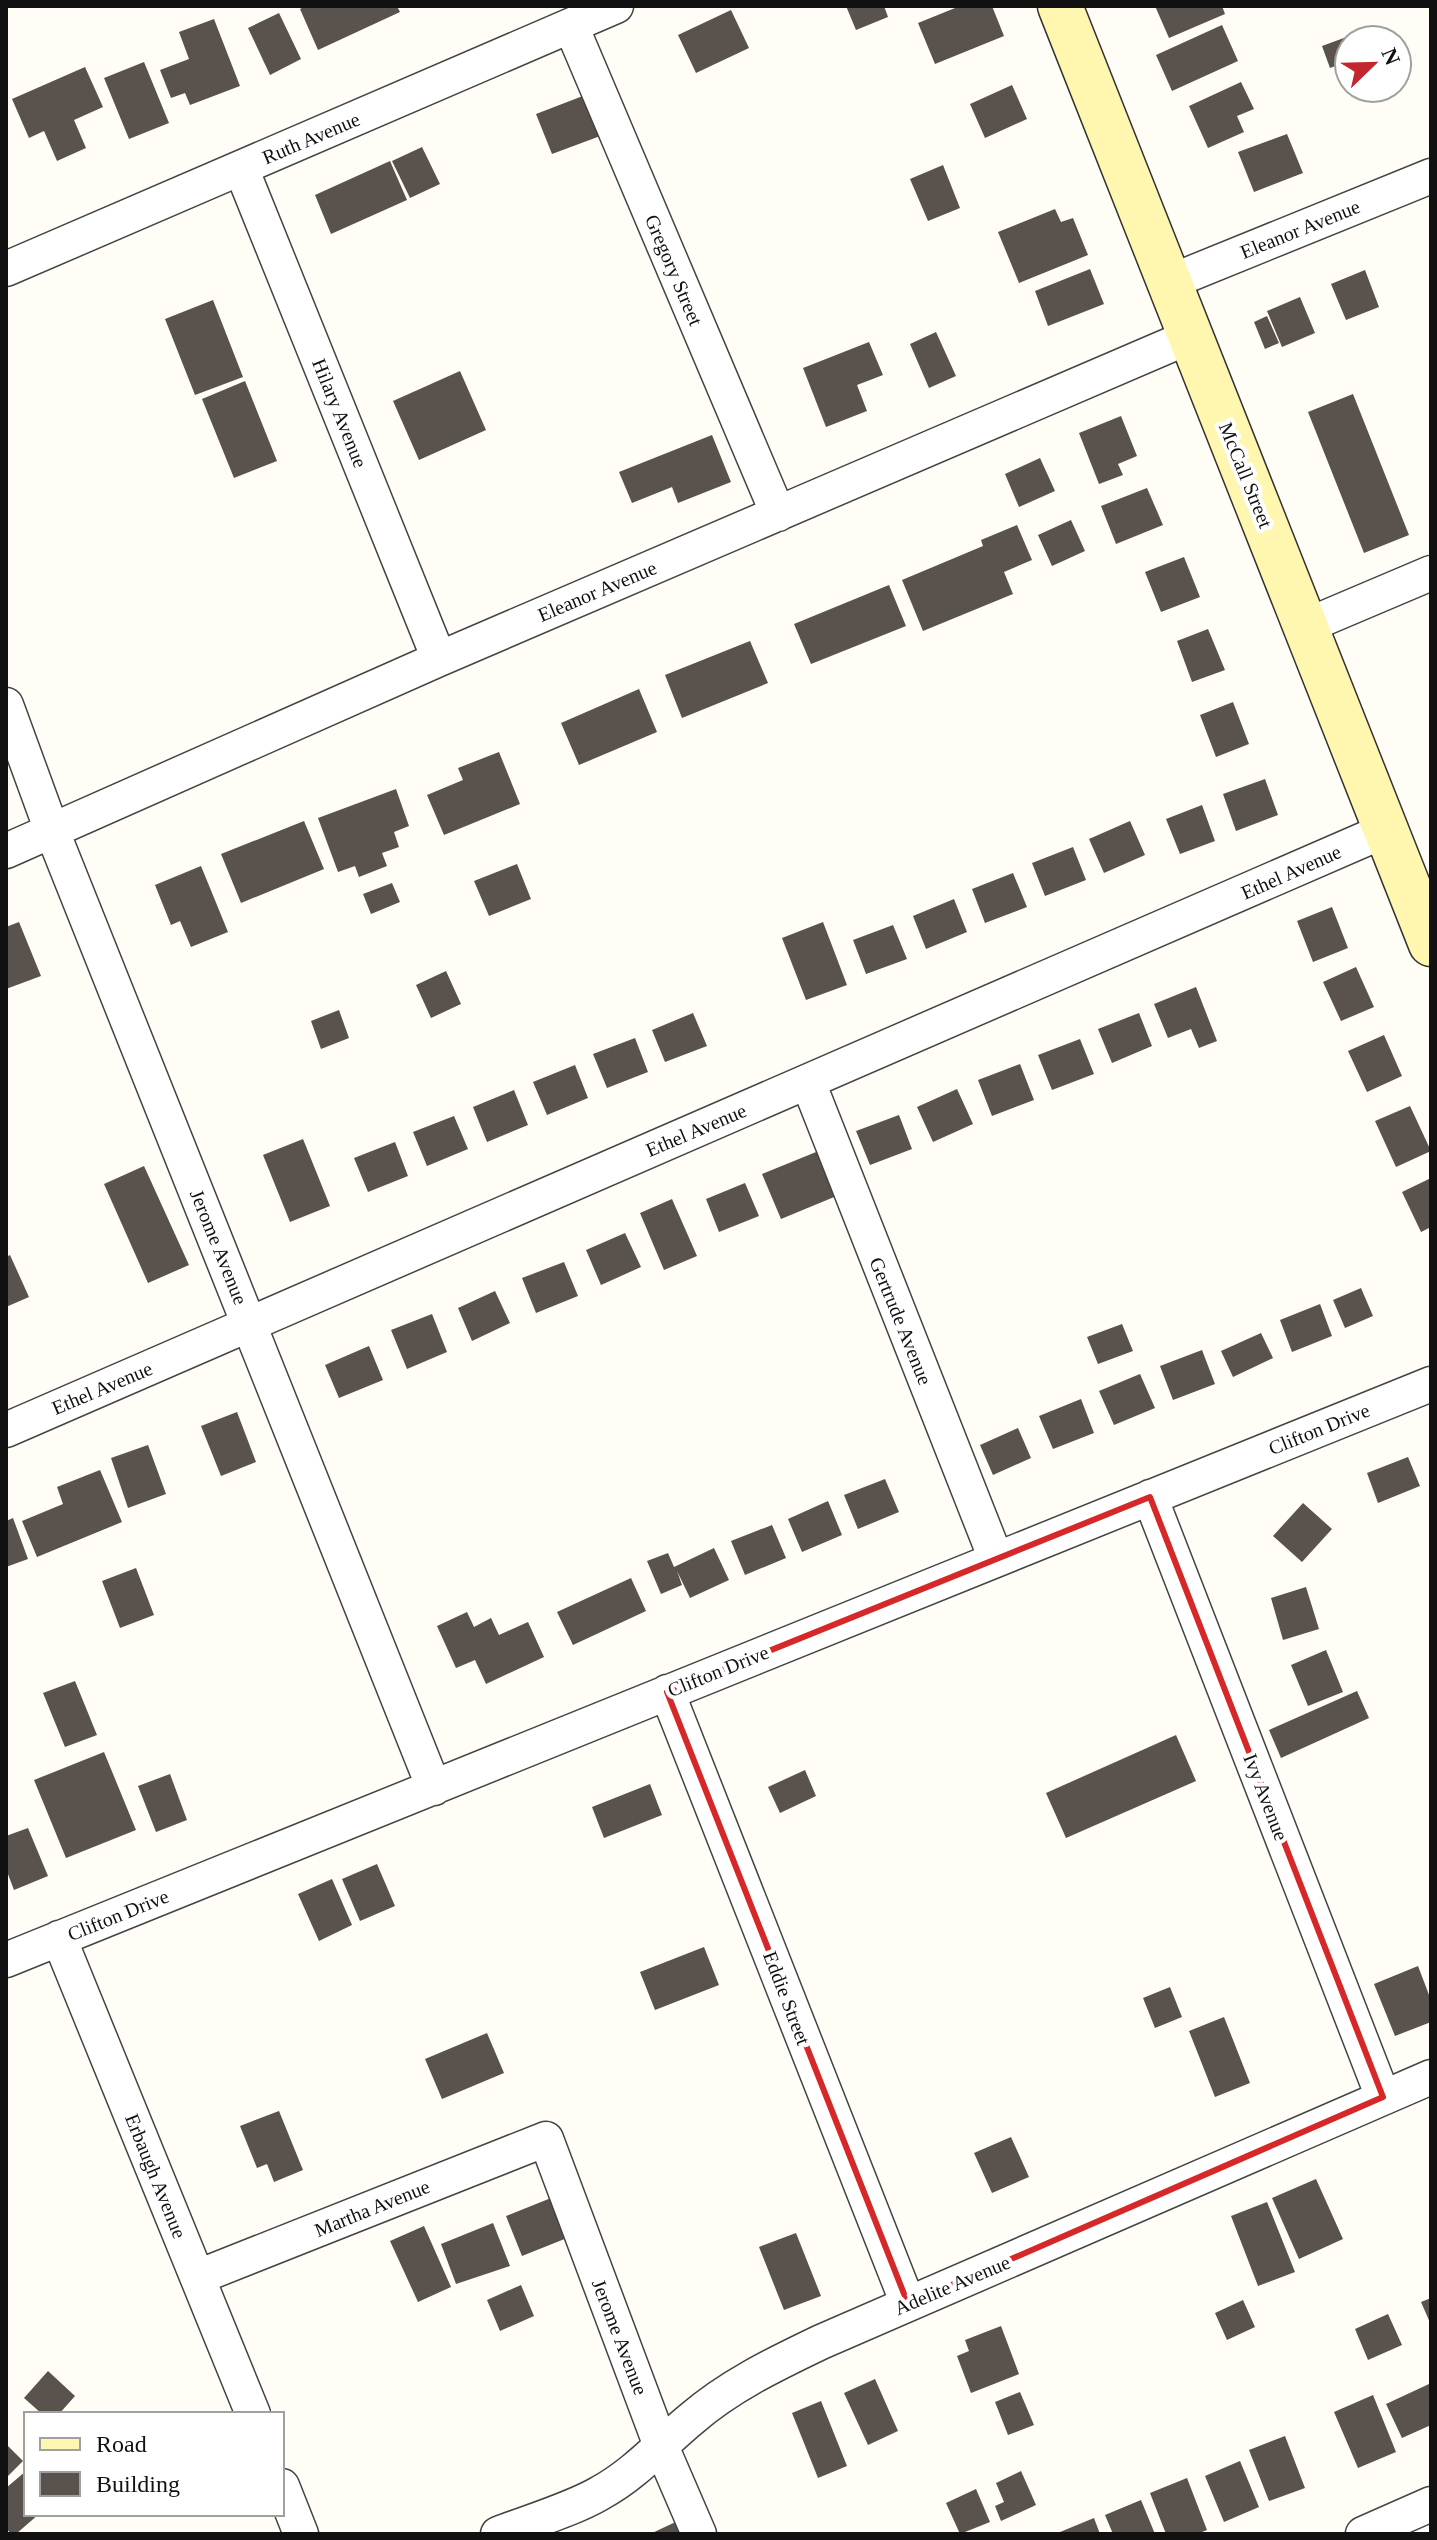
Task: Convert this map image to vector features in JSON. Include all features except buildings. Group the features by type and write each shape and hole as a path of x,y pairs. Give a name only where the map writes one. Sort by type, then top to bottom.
{"street":[{"name":"Ruth Avenue","path":"6,269 616,6"},
{"name":"McCall Street","path":"1060,6 1431,944"},
{"name":"Gregory Street","path":"571,26 778,514"},
{"name":"Hilary Avenue","path":"241,168 439,659"},
{"name":"Eleanor Avenue","path":"1170,282 1431,176"},
{"name":"Eleanor Avenue","path":"6,851 439,659 1191,336"},
{"path":"1306,626 1431,573"},
{"name":"Jerome Avenue","path":"6,705 52,831 434,1788"},
{"name":"Ethel Avenue","path":"6,1430 1386,830"},
{"name":"Gertrude Avenue","path":"808,1082 996,1559"},
{"name":"Clifton Drive","path":"6,1960 1431,1384"},
{"name":"Ivy Avenue","path":"1150,1497 1383,2097"},
{"name":"Eddie Street","path":"667,1692 908,2304"},
{"name":"Erbaugh Avenue","path":"59,1938 252,2412"},
{"name":"Adelite Avenue","path":"498,2534 598,2495 634,2471 710,2404 757,2374 821,2342 1431,2077"},
{"name":"Jerome Avenue","path":"546,2139 661,2446 699,2534"},
{"name":"Martha Avenue","path":"198,2277 546,2139"},
{"path":"284,2491 301,2534"},
{"path":"1363,2534 1431,2504"}],"highlighted area":[{"path":"1150,1497 1383,2097 908,2304 667,1692"}]}
